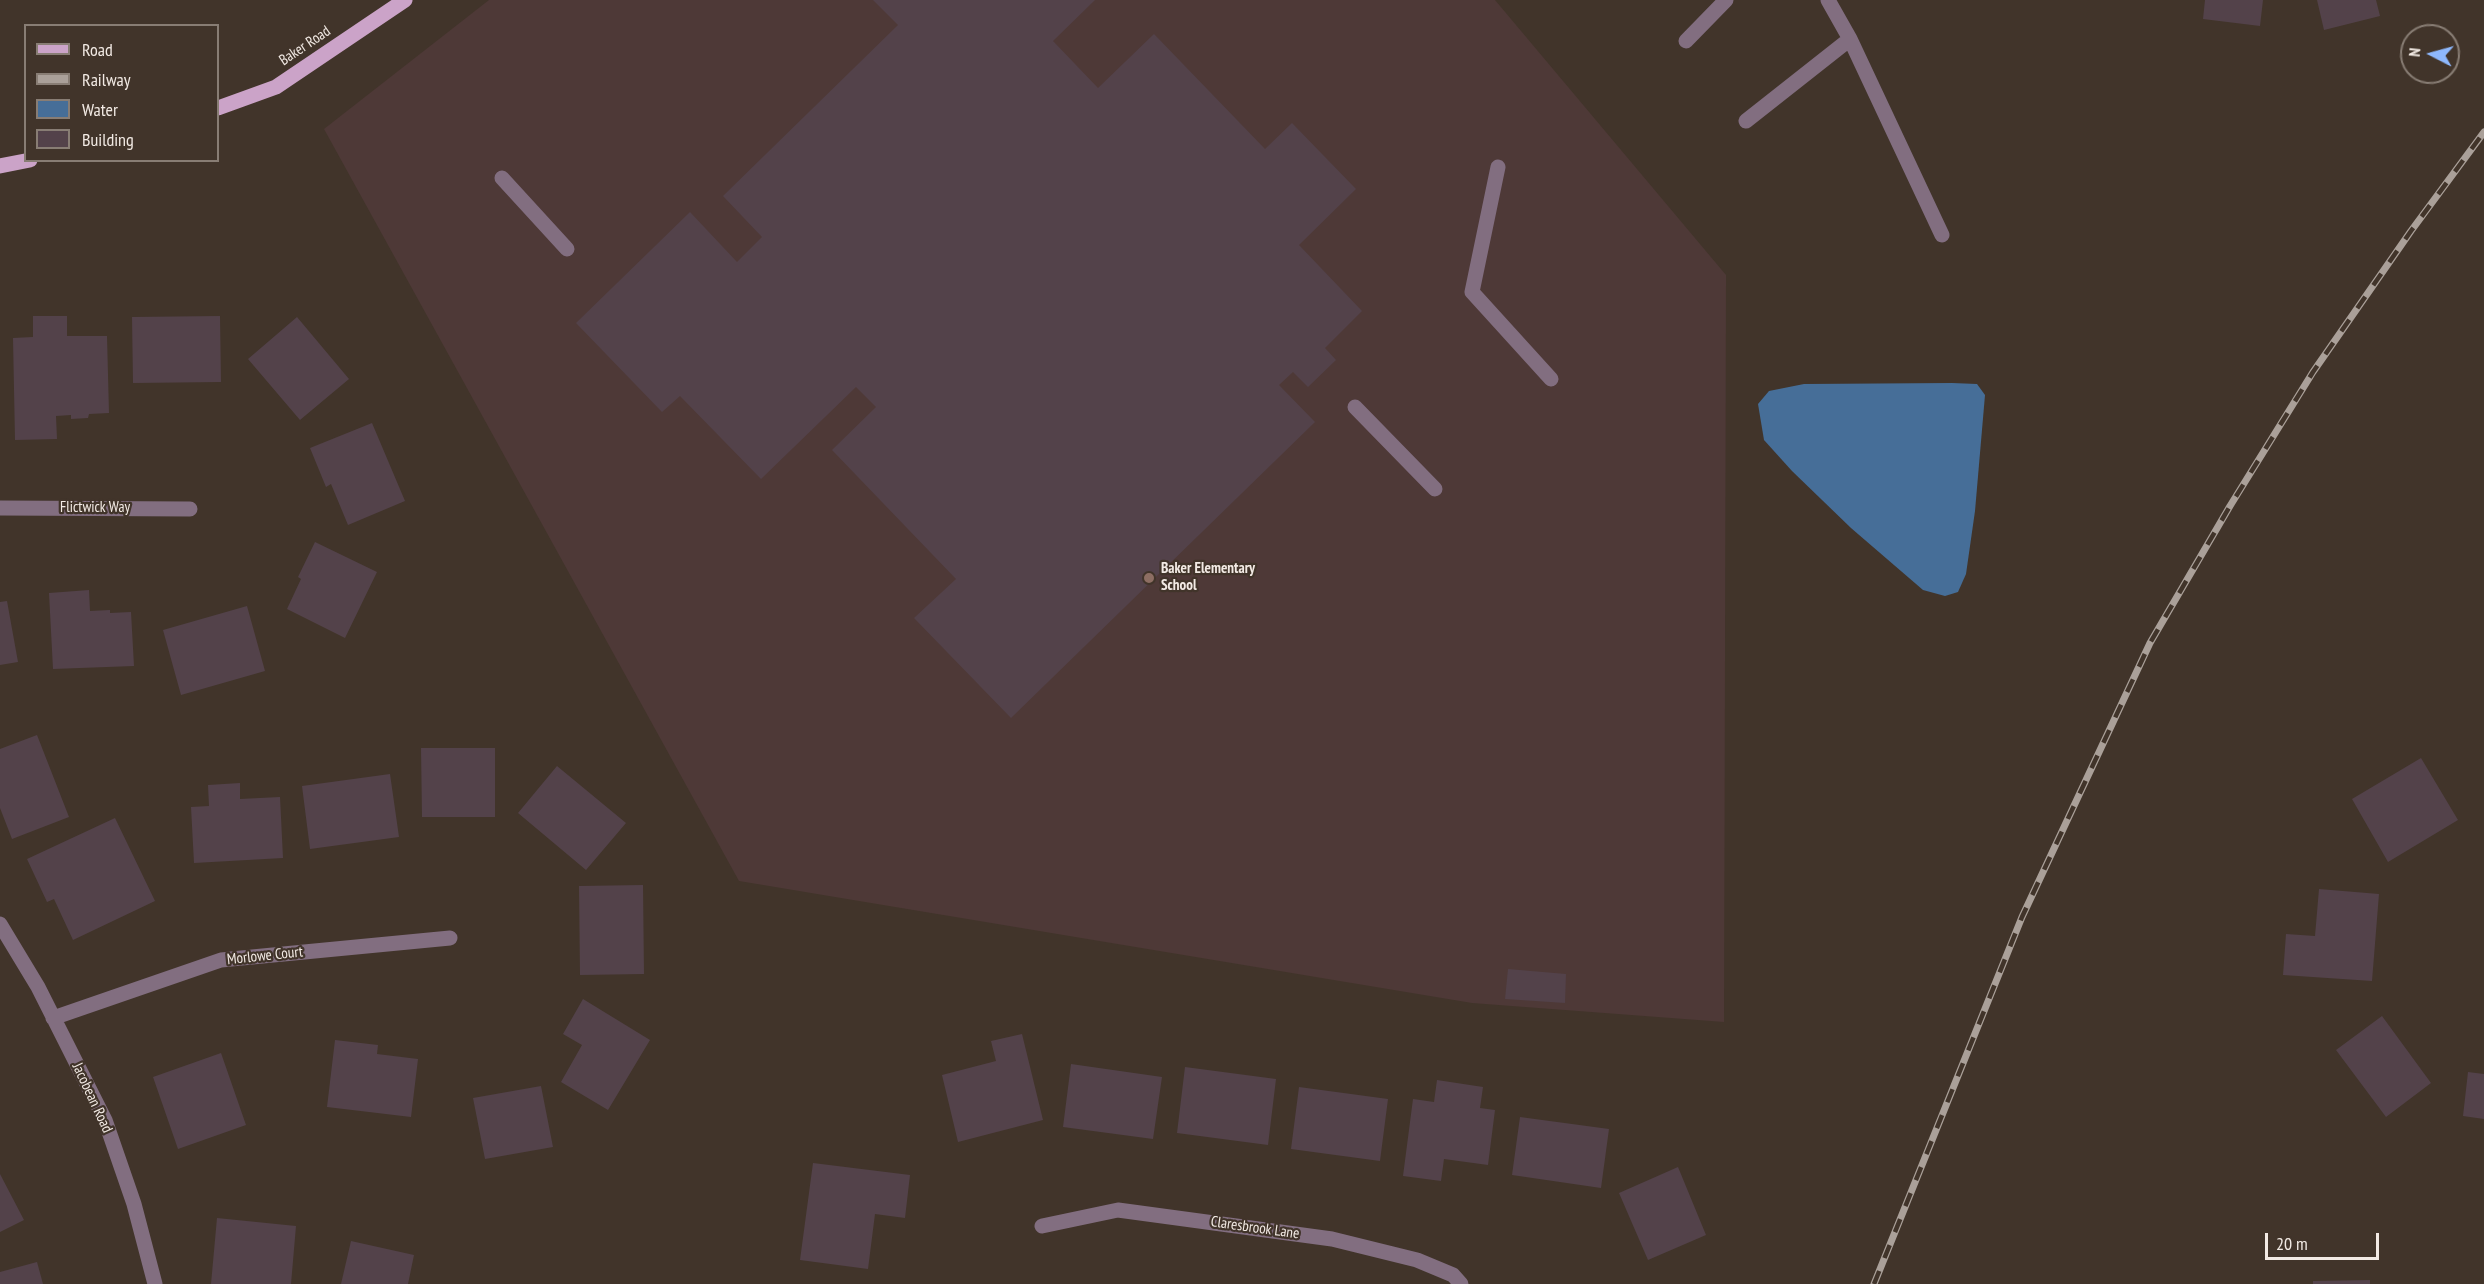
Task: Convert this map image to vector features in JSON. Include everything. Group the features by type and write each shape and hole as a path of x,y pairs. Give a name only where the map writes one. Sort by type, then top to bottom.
{"main road":[{"name":"Baker Road","path":"219,108 276,87 405,0"},
{"path":"0,166 24,161"}],"street":[{"path":"1686,41 1726,0"},
{"path":"1828,0 1850,39 1942,235"},
{"path":"1746,121 1850,39"},
{"path":"1498,167 1472,292 1551,379"},
{"path":"502,178 567,249"},
{"path":"1355,407 1435,489"},
{"name":"Flictwick Way","path":"0,508 190,509"},
{"name":"Jacobean Road","path":"0,924 38,987 105,1120 134,1204 155,1284"},
{"name":"Morlowe Court","path":"53,1018 221,960 450,938"},
{"name":"Claresbrook Lane","path":"1042,1226 1118,1210 1332,1239 1417,1260 1453,1275 1461,1284"}],"shaded area":[{"name":"Baker Elementary School","path":"489,0 1495,0 1726,275 1724,1022 1472,1003 739,881 324,129"}],"water":[{"path":"1804,384 1977,384 1985,395 1975,511 1966,574 1958,592 1945,596 1923,590 1851,528 1792,471 1764,440 1758,404 1769,391"}],"building":[{"path":"873,0 1095,0 1053,41 1098,88 1154,34 1265,149 1292,123 1356,189 1299,245 1362,311 1325,348 1336,360 1308,387 1293,372 1279,385 1315,422 1011,718 914,618 956,579 832,450 876,407 856,387 761,479 680,396 662,412 576,323 690,212 737,262 762,237 723,196 898,25"},
{"path":"2205,0 2263,0 2260,26 2203,19"},
{"path":"2317,0 2376,0 2380,16 2324,30"},
{"path":"33,316 67,316 67,336 107,336 109,413 89,414 88,418 71,419 71,415 56,416 57,439 15,440 13,338 33,337"},
{"path":"220,316 221,382 133,383 132,317"},
{"path":"297,317 349,379 300,420 248,359"},
{"path":"372,423 405,501 348,525 331,484 326,487 310,448"},
{"path":"315,542 377,572 345,638 287,609 301,579 298,577"},
{"path":"89,590 90,611 131,612 134,666 53,669 49,593"},
{"path":"7,601 18,662 0,665 0,602"},
{"path":"247,606 265,671 181,695 163,630"},
{"path":"37,735 69,817 12,839 0,808 0,749"},
{"path":"421,748 495,748 495,817 422,817"},
{"path":"2421,758 2458,820 2388,862 2352,799"},
{"path":"557,766 626,823 586,870 518,813"},
{"path":"390,774 399,837 310,849 302,786"},
{"path":"240,783 240,799 280,797 283,858 194,863 191,807 209,806 208,785"},
{"path":"115,818 155,901 73,940 54,899 47,902 27,859"},
{"path":"643,885 644,974 580,975 579,886"},
{"path":"2319,889 2379,894 2372,981 2283,975 2286,934 2315,936"},
{"path":"1508,969 1566,974 1565,1003 1505,999"},
{"path":"583,999 650,1040 608,1110 561,1082 582,1045 563,1034"},
{"path":"2382,1016 2431,1083 2386,1117 2336,1050"},
{"path":"1022,1034 1043,1120 958,1142 942,1075 996,1061 991,1041"},
{"path":"335,1040 378,1045 377,1054 418,1059 411,1117 327,1107"},
{"path":"221,1053 246,1125 178,1149 153,1077"},
{"path":"1071,1064 1162,1077 1153,1139 1063,1127"},
{"path":"1185,1067 1276,1079 1268,1145 1177,1133"},
{"path":"2468,1072 2484,1074 2484,1119 2463,1116"},
{"path":"1437,1080 1483,1087 1480,1108 1495,1110 1488,1165 1444,1159 1441,1181 1403,1176 1413,1099 1434,1102"},
{"path":"541,1086 553,1147 485,1159 473,1098"},
{"path":"1299,1087 1388,1099 1380,1161 1291,1149"},
{"path":"1520,1117 1609,1129 1601,1188 1512,1175"},
{"path":"813,1163 910,1175 905,1218 875,1214 868,1269 800,1260"},
{"path":"1678,1167 1706,1235 1648,1260 1619,1193"},
{"path":"0,1174 24,1220 0,1232"},
{"path":"217,1218 296,1226 291,1284 211,1284"},
{"path":"351,1241 414,1255 408,1284 341,1284"},
{"path":"37,1262 43,1284 0,1284 0,1272"},
{"path":"2370,1280 2370,1284 2313,1284 2313,1281"}],"railway":[{"path":"1874,1284 2022,917 2150,643 2230,506 2313,372 2411,231 2484,132"}],"place":[{"name":"Baker Elementary School","path":"1149,578"}]}
